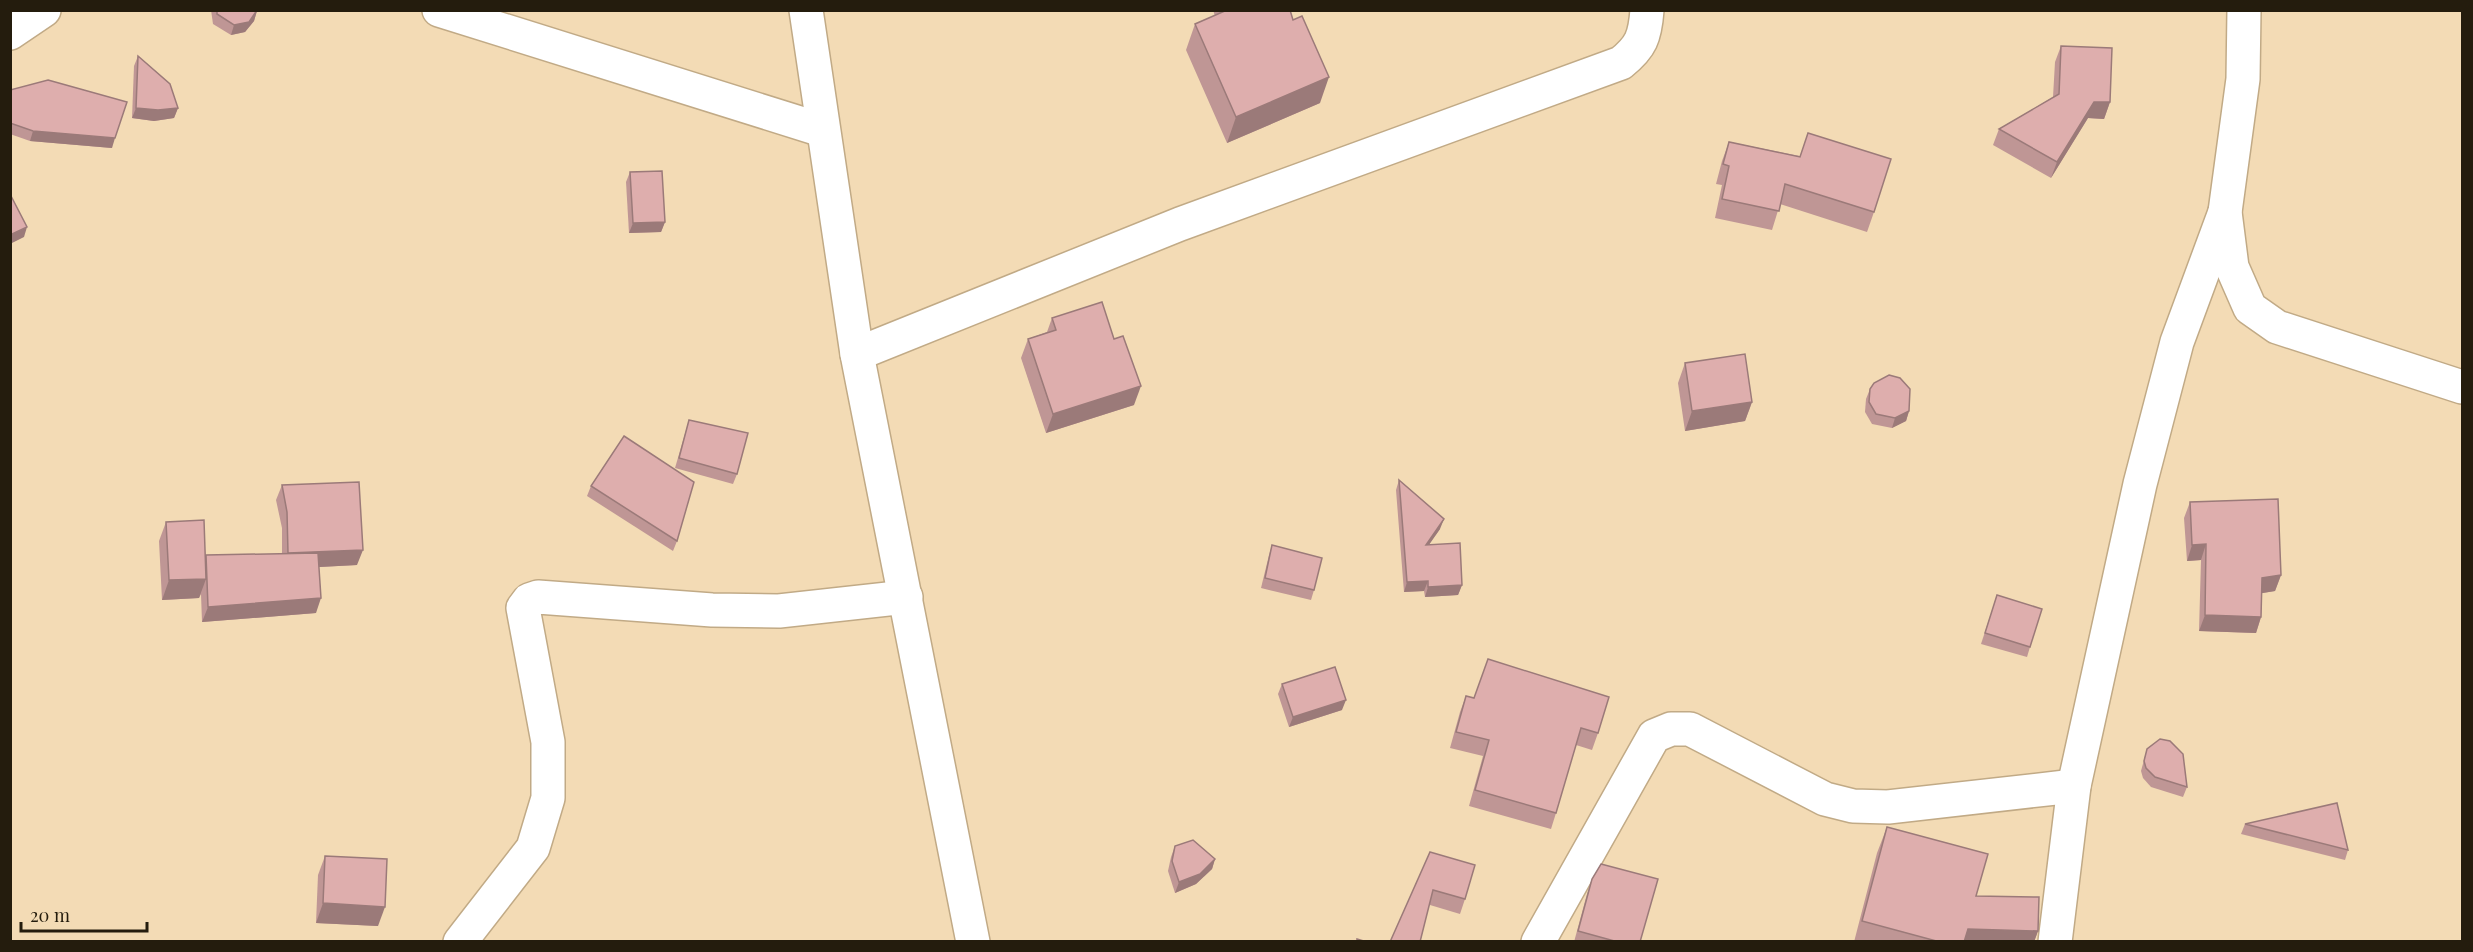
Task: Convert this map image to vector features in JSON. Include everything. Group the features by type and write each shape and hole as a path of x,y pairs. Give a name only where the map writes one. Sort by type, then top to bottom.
{"street":[{"path":"10,33 44,10"},
{"path":"439,10 822,130"},
{"path":"806,10 857,354 973,942"},
{"path":"857,354 1180,224 1621,63 1637,50 1645,29 1647,10"},
{"path":"2055,942 2074,786 2154,430 2177,342 2225,212 2243,79 2244,10"},
{"path":"2225,212 2232,267 2250,308 2277,327 2463,387"},
{"path":"460,942 533,848 548,798 548,742 524,608 529,600 538,597 712,610 779,611 906,597"},
{"path":"1538,942 1654,736 1671,729 1690,729 1825,799 1853,807 1888,807 2074,786"}],"building":[{"path":"217,10 257,10 249,22 234,25 217,14"},
{"path":"1227,10 1290,10 1293,20 1302,16 1329,77 1236,117 1195,24"},
{"path":"2061,46 2112,48 2110,102 2094,102 2057,162 1999,129 2059,94"},
{"path":"138,56 170,84 178,108 158,110 136,108"},
{"path":"48,80 127,102 115,138 33,131 10,123 10,90"},
{"path":"1808,133 1891,159 1874,212 1785,184 1779,211 1722,199 1729,166 1723,164 1729,142 1800,157"},
{"path":"662,171 665,222 633,223 630,172"},
{"path":"10,194 27,227 10,235"},
{"path":"1102,302 1114,339 1123,336 1141,386 1053,414 1028,339 1056,330 1052,318"},
{"path":"1745,354 1752,402 1692,411 1685,363"},
{"path":"1889,375 1900,378 1910,389 1909,411 1895,418 1876,414 1869,402 1870,389 1874,383"},
{"path":"689,420 748,433 737,474 679,458"},
{"path":"624,436 694,482 677,541 591,486"},
{"path":"1399,480 1444,519 1426,545 1460,543 1462,585 1428,587 1428,581 1407,582"},
{"path":"359,482 363,550 288,553 287,512 282,485"},
{"path":"2278,499 2281,575 2262,578 2261,617 2205,615 2206,544 2192,545 2190,502"},
{"path":"204,520 206,579 169,580 166,522"},
{"path":"1272,545 1322,558 1314,590 1265,578"},
{"path":"318,553 321,598 208,607 206,555"},
{"path":"1997,595 2042,609 2030,647 1985,633"},
{"path":"1488,659 1609,697 1598,733 1581,728 1556,813 1475,790 1489,740 1456,732 1466,696 1474,698"},
{"path":"1335,667 1346,700 1293,717 1282,684"},
{"path":"2160,739 2170,741 2183,754 2187,787 2155,777 2146,768 2144,761 2147,749"},
{"path":"2337,803 2348,850 2245,824"},
{"path":"1887,827 1988,854 1976,896 2039,897 2038,931 1968,929 1964,942 1940,942 1862,921"},
{"path":"1193,840 1215,859 1200,874 1179,882 1172,861 1175,846"},
{"path":"1430,852 1475,865 1465,899 1433,890 1420,942 1390,942"},
{"path":"325,856 387,859 385,907 323,903"},
{"path":"1601,864 1658,879 1640,942 1618,942 1578,931 1592,879"}]}
